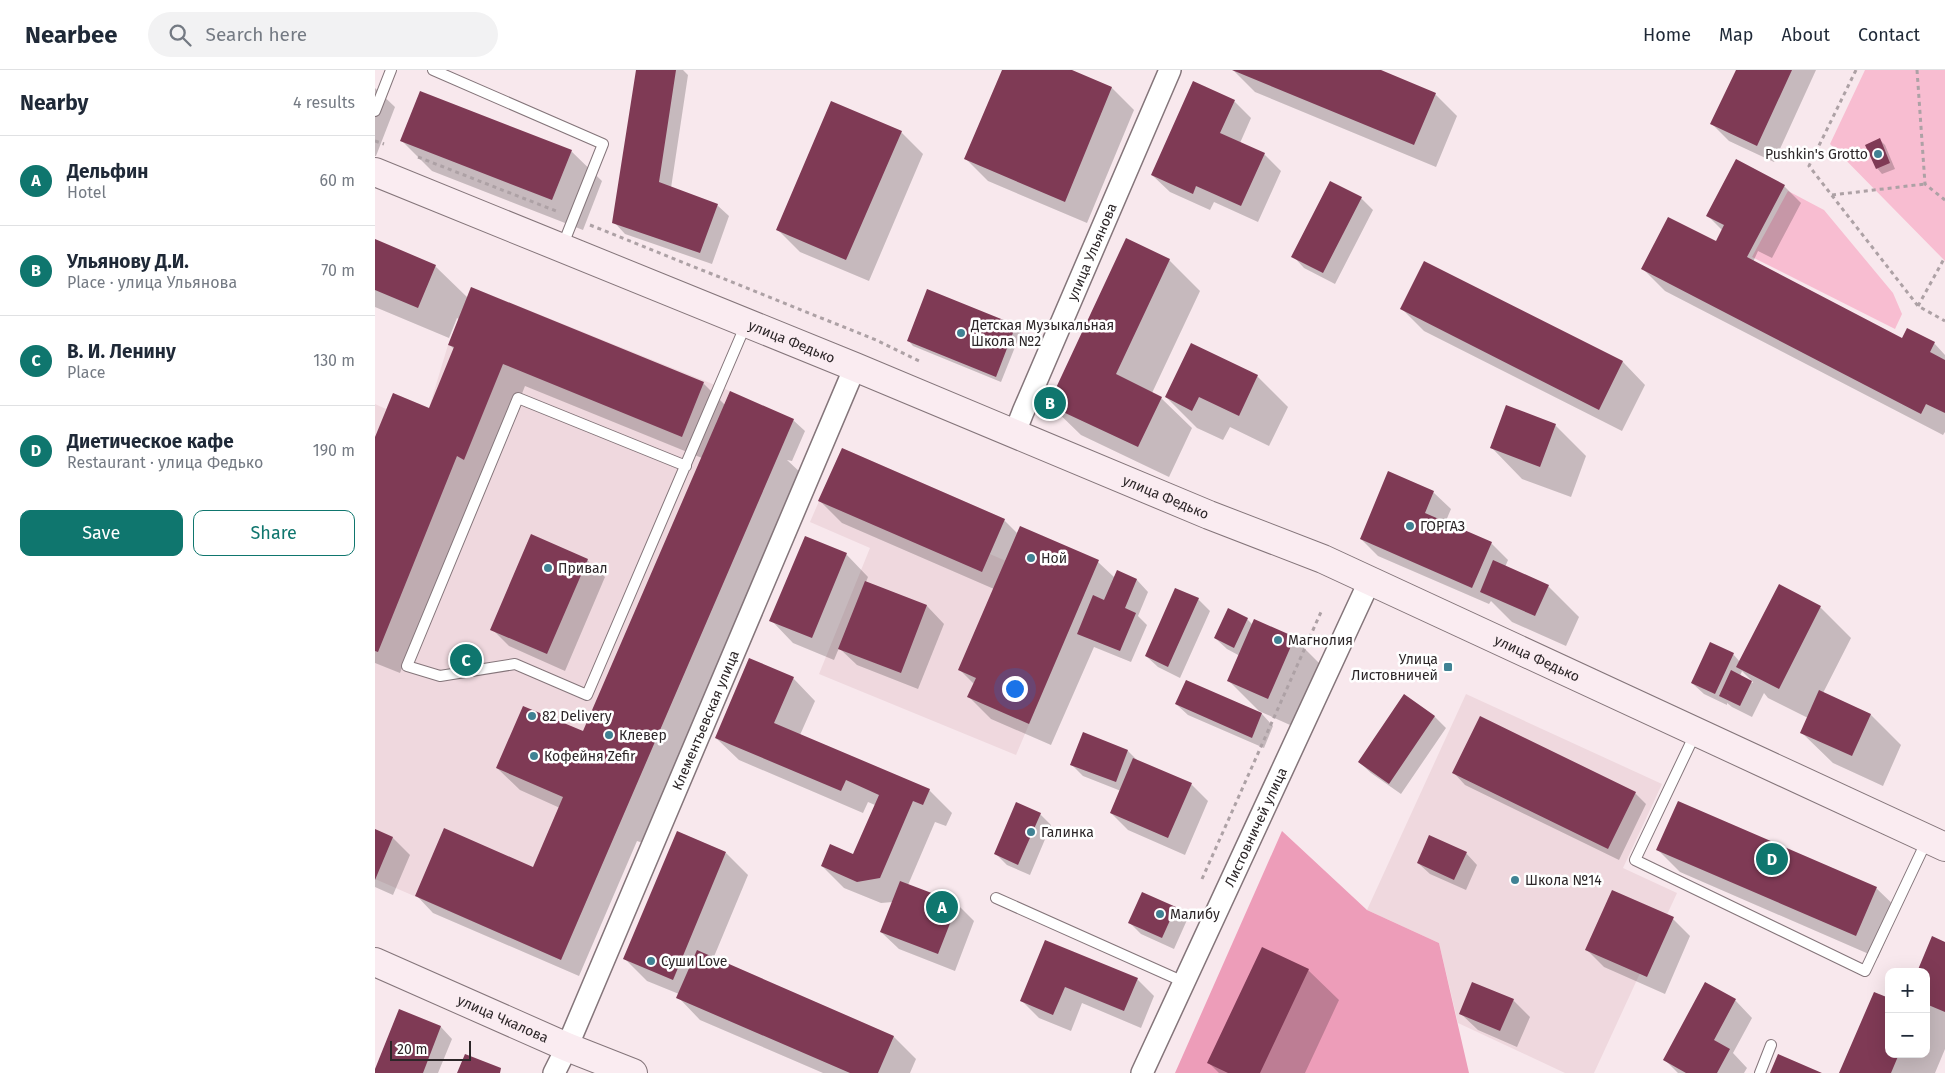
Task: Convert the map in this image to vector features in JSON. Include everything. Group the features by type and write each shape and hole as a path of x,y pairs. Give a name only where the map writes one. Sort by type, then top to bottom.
{"main road":[{"name":"улица Федько","path":"375,172 855,367 1015,435 1370,580 1936,843"},
{"name":"улица Чкалова","path":"375,962 633,1073"}],"street":[{"name":"улица Ульянова","path":"1015,435 1023,412 1170,70"},
{"name":"Клементьевская улица","path":"554,1073 855,367"},
{"name":"Листовничей улица","path":"1142,1073 1370,580"}],"lane":[{"path":"375,112 391,70"},
{"path":"433,70 603,144 561,248"},
{"path":"686,466 518,398 407,666 440,676 515,664 587,695 686,466 747,323"},
{"path":"1697,731 1635,860 1865,971 1936,843"},
{"path":"995,898 1184,982"},
{"path":"1760,1073 1771,1045"}],"path":[{"path":"1856,70 1809,166 1918,306 1945,320"},
{"path":"1917,70 1925,184"},
{"path":"1831,195 1925,184 1945,200"},
{"path":"1918,306 1945,256"},
{"path":"1201,882 1321,612"}],"shaded area":[{"path":"1865,70 1945,70 1945,261 1830,144"},
{"path":"1788,191 1824,210 1893,293 1902,314 1895,329 1752,257"},
{"path":"471,287 730,391 716,423 780,451 561,960 375,879 375,404 386,409 393,393 429,408 448,345"},
{"path":"842,448 1005,519 990,554 1084,595 1016,755 819,674 870,548 810,522"},
{"name":"Школа №14","path":"1466,694 1662,784 1623,868 1677,893 1594,1073 1565,1073 1458,1023 1439,943 1367,910"},
{"path":"1282,831 1367,910 1439,943 1469,1073 1175,1073"}],"building":[{"path":"636,70 676,70 659,182 718,204 700,253 612,223"},
{"path":"1002,70 1072,70 1112,87 1065,202 964,159"},
{"path":"1232,70 1381,70 1436,93 1414,145"},
{"path":"1736,70 1792,70 1757,146 1710,124"},
{"path":"1193,81 1235,100 1220,133 1265,153 1241,206 1196,186 1193,194 1151,175"},
{"path":"420,91 572,150 552,200 400,141"},
{"path":"831,101 902,131 846,260 776,230"},
{"name":"Pushkin's Grotto","path":"1880,138 1890,163 1876,169 1865,145"},
{"path":"1736,159 1785,185 1747,257 1902,338 1907,328 1935,342 1930,352 1945,360 1945,413 1926,404 1921,414 1641,269 1668,217 1716,241 1724,225 1706,216"},
{"path":"1330,181 1362,197 1323,273 1291,257"},
{"path":"1126,238 1170,259 1116,374 1162,397 1138,447 1048,405"},
{"path":"375,239 436,265 418,308 375,290"},
{"path":"1424,261 1623,361 1599,410 1400,309"},
{"path":"471,287 704,382 682,437 503,364 464,460 457,456 378,652 375,651 375,437 393,393 429,408 454,347 448,345"},
{"name":"Детская Музыкальная Школа №2","path":"927,289 1016,325 996,377 907,341"},
{"path":"1191,343 1258,375 1239,416 1199,397 1192,411 1165,397"},
{"path":"730,391 794,419 561,960 415,896 444,828 533,867 563,797 496,768 523,706 583,731"},
{"path":"1506,405 1556,424 1540,467 1490,448"},
{"path":"842,448 1005,519 982,572 818,501"},
{"name":"ГОРГАЗ","path":"1388,471 1434,491 1425,513 1492,542 1472,588 1360,539"},
{"path":"1020,526 1099,560 1029,724 967,697 976,678 958,670"},
{"path":"531,534 588,559 547,654 490,630"},
{"path":"805,536 847,553 812,638 769,621"},
{"path":"1493,560 1549,585 1535,616 1480,592"},
{"path":"1117,570 1137,579 1125,608 1136,613 1120,651 1077,634 1093,595 1104,600"},
{"path":"865,581 927,605 901,673 838,649"},
{"path":"1779,584 1821,606 1779,689 1736,667"},
{"path":"1175,588 1199,598 1168,667 1145,656"},
{"path":"1228,608 1248,618 1234,648 1214,638"},
{"path":"1254,619 1295,637 1268,699 1227,681"},
{"path":"1710,642 1734,653 1715,694 1691,683"},
{"path":"749,658 794,677 774,723 930,789 923,805 913,801 880,878 857,882 821,866 830,844 853,854 879,795 846,780 841,791 715,738"},
{"path":"1731,670 1752,681 1740,706 1719,696"},
{"path":"1186,680 1262,713 1252,738 1175,704"},
{"path":"1819,690 1871,714 1852,756 1800,733"},
{"path":"1404,694 1435,716 1389,784 1358,762"},
{"path":"1480,716 1636,792 1608,849 1452,773"},
{"path":"1083,732 1128,750 1116,782 1070,765"},
{"path":"1133,758 1192,783 1168,838 1110,813"},
{"path":"1678,801 1877,887 1856,936 1656,850"},
{"path":"1016,802 1041,813 1018,865 994,854"},
{"path":"375,829 393,837 375,880"},
{"path":"677,831 726,852 673,980 623,959"},
{"path":"1429,835 1467,852 1454,880 1417,863"},
{"path":"900,881 958,903 938,954 880,932"},
{"path":"1612,890 1674,917 1647,977 1585,950"},
{"path":"1142,892 1176,907 1162,938 1128,923"},
{"path":"1932,936 1945,942 1945,1012 1930,1006 1930,968 1919,968"},
{"path":"1045,940 1138,978 1124,1011 1065,987 1053,1015 1020,1001"},
{"path":"1262,947 1309,969 1260,1073 1228,1073 1207,1063"},
{"path":"697,950 894,1036 878,1073 850,1073 676,998"},
{"path":"1472,982 1514,999 1500,1031 1459,1014"},
{"path":"1705,982 1736,999 1714,1040 1730,1049 1717,1073 1686,1073 1663,1060"},
{"path":"1874,992 1885,996 1885,1058 1897,1058 1891,1073 1839,1073"},
{"path":"399,1009 441,1026 423,1073 375,1073 375,1069"},
{"path":"465,1054 501,1068 500,1073 457,1073"},
{"path":"1778,1054 1822,1073 1770,1073"}],"place":[{"name":"Pushkin's Grotto","path":"1878,154"},
{"name":"Детская Музыкальная Школа №2","path":"961,333"},
{"name":"Ульянову Д.И.","path":"1050,403"},
{"name":"ГОРГАЗ","path":"1410,526"},
{"name":"Ной","path":"1031,558"},
{"name":"Привал","path":"548,568"},
{"name":"Магнолия","path":"1278,640"},
{"name":"В. И. Ленину","path":"466,660"},
{"name":"Улица Листовничей","path":"1448,667"},
{"name":"82 Delivery","path":"532,716"},
{"name":"Клевер","path":"609,735"},
{"name":"Кофейня Zefir","path":"534,756"},
{"name":"Галинка","path":"1031,832"},
{"name":"Диетическое кафе","path":"1772,859"},
{"name":"Школа №14","path":"1515,880"},
{"name":"Дельфин","path":"942,907"},
{"name":"Малибу","path":"1160,914"},
{"name":"Суши Love","path":"651,961"}]}
